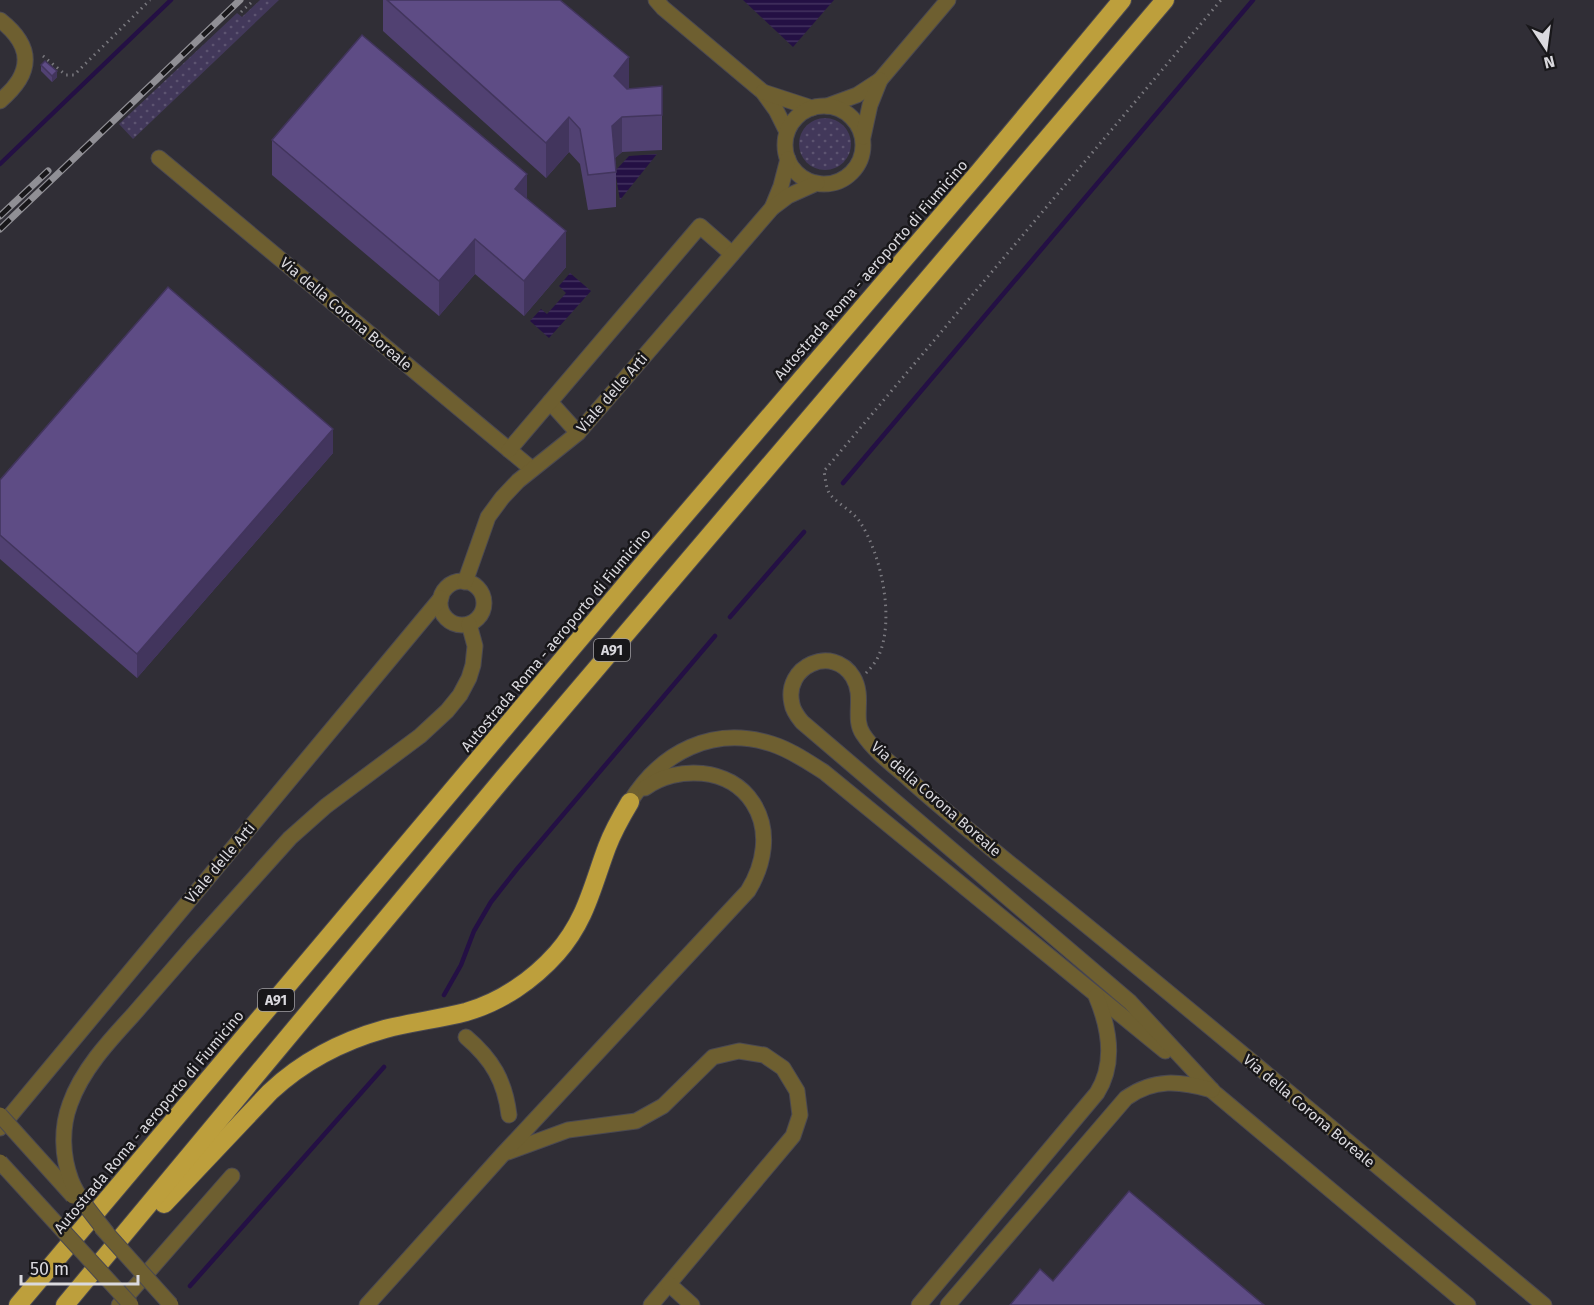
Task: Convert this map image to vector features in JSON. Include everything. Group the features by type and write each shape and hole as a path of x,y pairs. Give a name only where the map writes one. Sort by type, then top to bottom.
{"highway":[{"name":"Autostrada Roma - aeroporto di Fiumicino","path":"18,1305 671,532 978,174 1122,0"},
{"name":"A91","path":"66,1305 505,776 1165,0"},
{"path":"66,1305 270,1092 293,1072 321,1054 367,1035 482,1006 514,990 544,967 569,938 579,922 591,895 607,846 630,802"}],"street":[{"path":"657,0 663,8 763,92 776,110 787,132"},
{"path":"880,80 870,105 858,165 848,176 836,182 817,183 809,181 798,173 788,159 785,143 787,132 797,117 819,107 857,95 880,80 948,0"},
{"path":"0,20 19,38 24,50 25,62 23,73 16,86 0,101"},
{"path":"763,92 819,107 836,108 850,115 863,139"},
{"name":"Via della Corona Boreale","path":"159,158 532,470"},
{"name":"Viale delle Arti","path":"772,208 788,159"},
{"name":"Viale delle Arti","path":"0,1128 441,598 447,587 465,582 488,517 510,489 578,433 772,208 788,196 817,183"},
{"path":"509,450 700,226 732,254"},
{"path":"550,402 578,433"},
{"path":"441,598 441,611 449,621 456,624 469,624 475,621 483,609 482,594 478,588 465,582"},
{"path":"107,1233 79,1195 70,1178 65,1159 65,1125 69,1106 84,1077 114,1036 290,838 326,806 420,736 447,711 469,678 473,665 475,646 469,624"},
{"name":"Via della Corona Boreale","path":"1212,1090 1130,1002 802,723 791,703 792,686 799,672 818,661 842,666 853,677 859,692 860,727 877,751 1544,1305"},
{"name":"Via della Corona Boreale","path":"630,802 644,782 661,764 675,754 698,744 722,739 739,738 771,743 824,772 1095,993 1468,1305"},
{"path":"367,1305 503,1154 748,891 760,869 764,845 758,813 745,794 726,781 715,776 692,772 669,776 647,786 630,802"},
{"path":"919,1305 1104,1082 1109,1057 1108,1036 1095,993"},
{"path":"466,1037 482,1052 494,1068 504,1090 509,1115"},
{"path":"503,1154 568,1130 636,1121 663,1106 713,1057 739,1051 764,1055 783,1068 797,1091 800,1115 793,1136 651,1305"},
{"path":"948,1305 1126,1098 1140,1089 1161,1083 1193,1084 1212,1090"},
{"path":"0,1115 171,1305"},
{"path":"0,1162 131,1305"},
{"path":"119,1305 232,1176"},
{"path":"669,1284 692,1305"}],"path":[{"path":"43,56 66,75 74,75 150,0"},
{"path":"241,12 254,0"},
{"path":"856,683 872,667 880,654 886,629 886,598 875,552 859,520 828,492 824,471 1221,0"}],"shaded area":[{"path":"260,0 279,0 133,139 119,124 237,13 242,17"},
{"path":"743,0 834,0 793,47"},
{"path":"820,118 830,118 844,125 851,144 844,163 830,170 820,170 810,166 803,159 799,149 799,139 803,129 810,122"},
{"path":"657,154 620,200 615,171 629,156"},
{"path":"570,273 591,291 549,338 530,321 541,309 547,314 566,293 559,286"}],"building":[{"path":"387,0 560,0 629,57 614,76 627,89 662,86 662,115 622,117 612,126 616,172 588,175 580,129 569,117 546,143"},
{"path":"362,35 527,174 515,189 566,231 524,281 475,239 439,281 272,140"},
{"path":"45,61 57,71 52,76 41,65"},
{"path":"168,287 333,429 137,654 0,535 0,480"},
{"path":"1129,1191 1264,1305 1010,1305 1040,1269 1053,1281"}],"waterway":[{"path":"0,164 171,0"},
{"path":"843,483 1253,0"},
{"path":"730,617 804,532"},
{"path":"444,995 461,965 474,931 491,902 715,636"},
{"path":"190,1286 384,1067"}],"railway":[{"path":"0,229 240,0"},
{"path":"0,216 48,171"}]}
